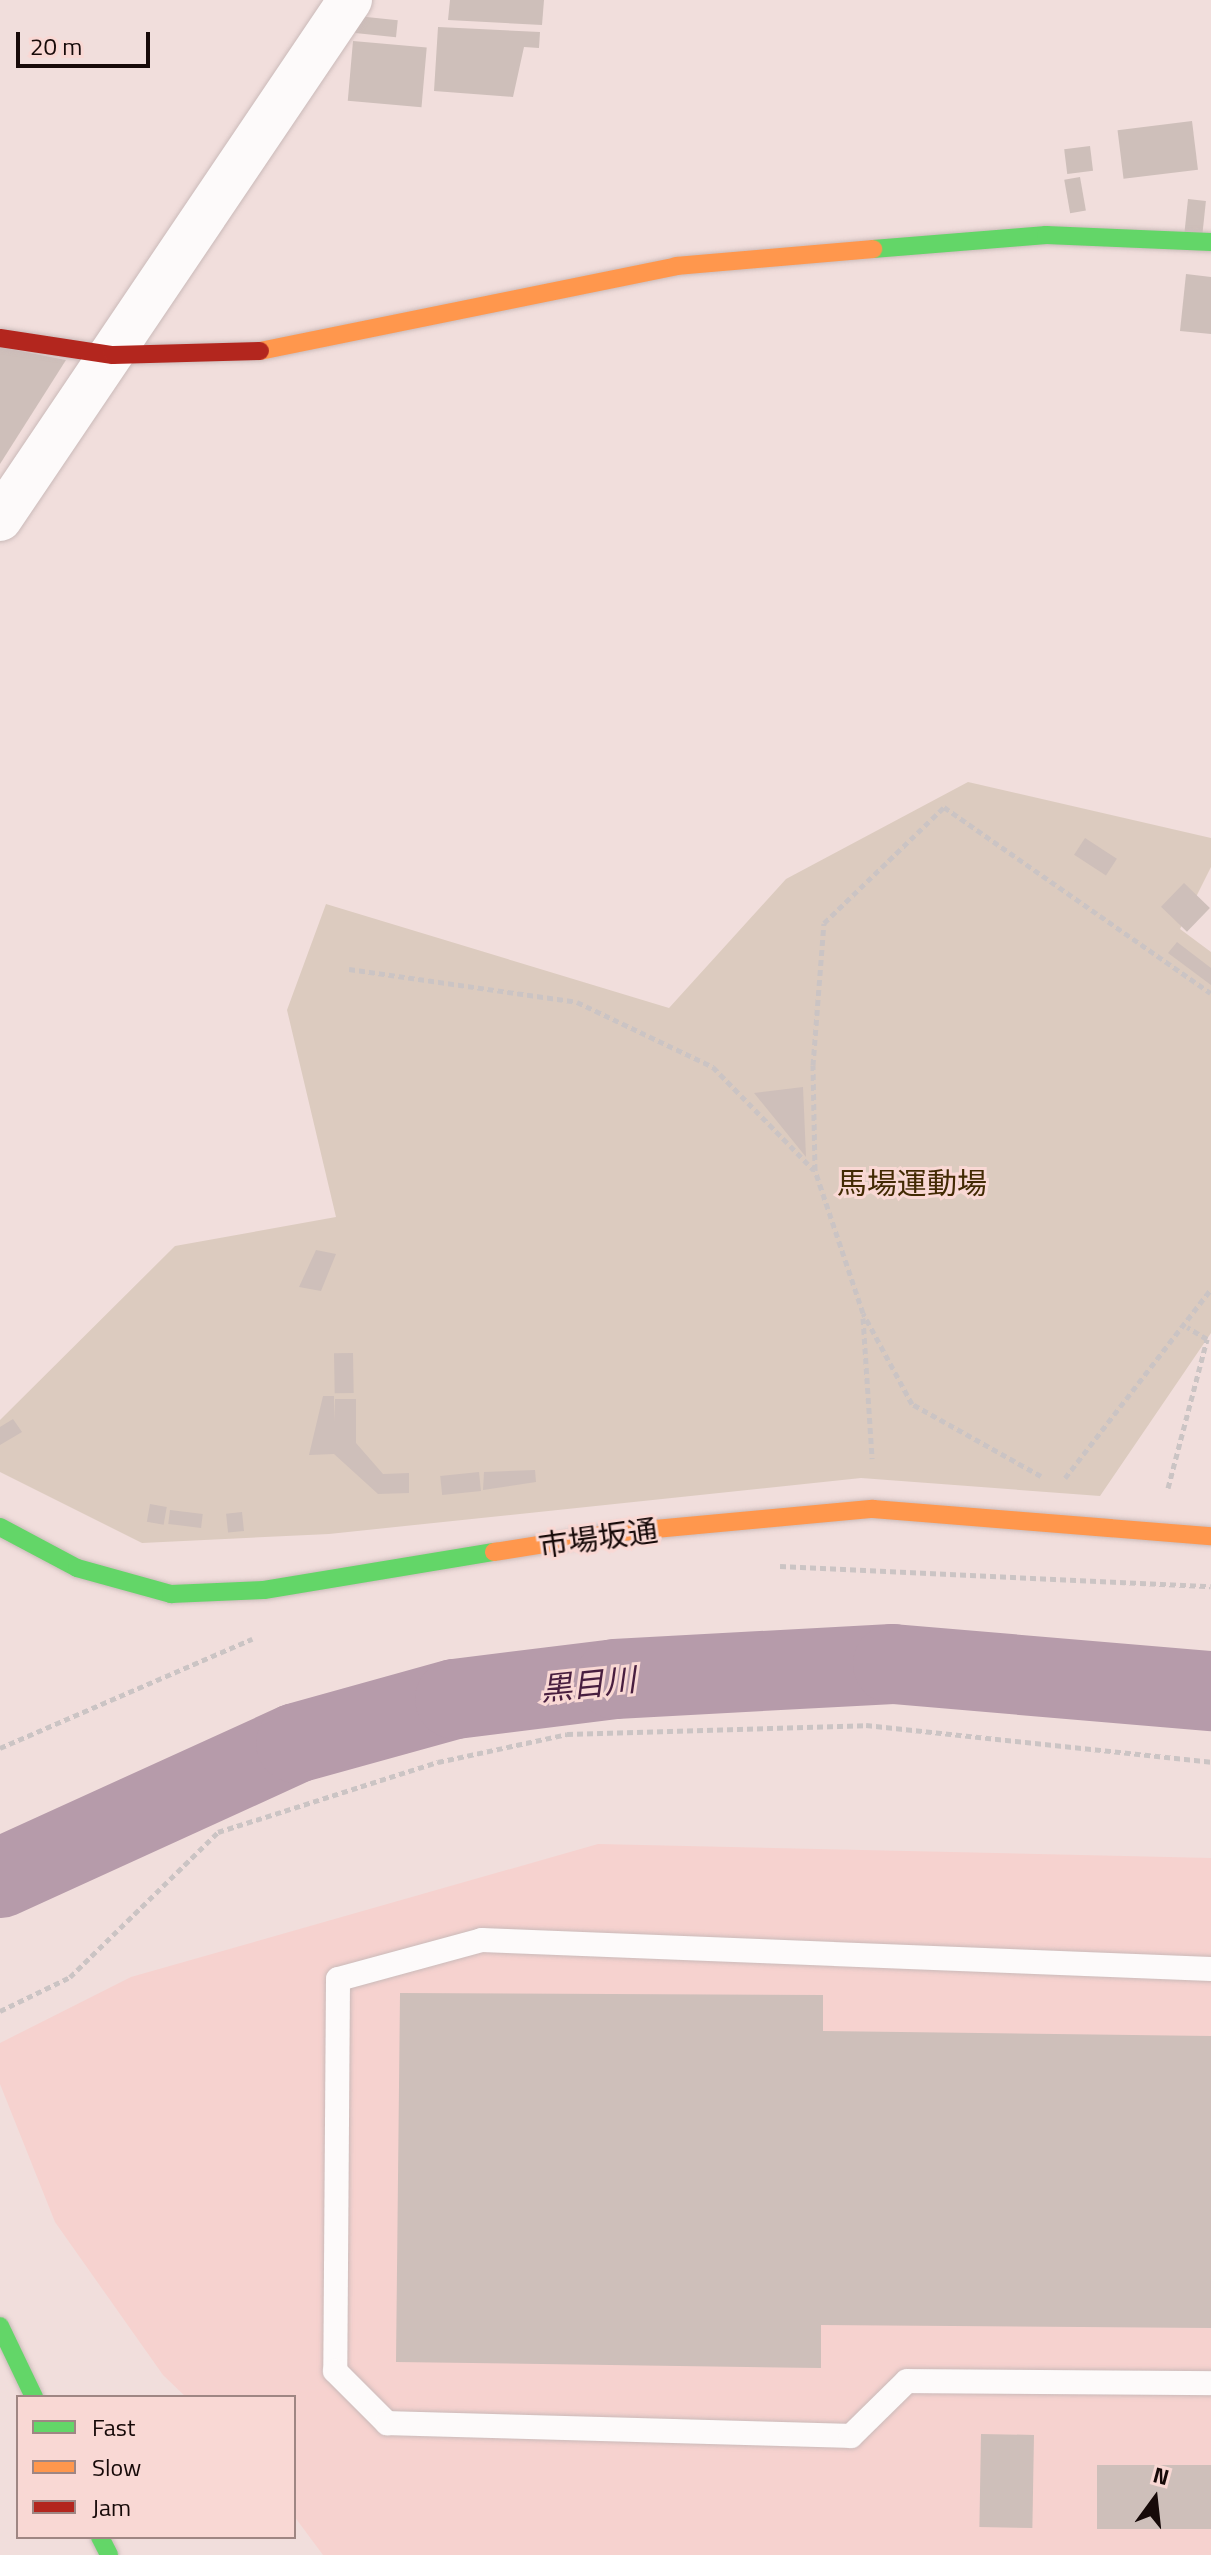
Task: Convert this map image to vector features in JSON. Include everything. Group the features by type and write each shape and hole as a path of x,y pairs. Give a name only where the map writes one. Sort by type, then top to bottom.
{"main road":[{"path":"0,338 113,355 262,351 676,266 1046,235 1211,242"},
{"name":"市場坂通","path":"0,1527 77,1568 171,1594 264,1590 612,1533 873,1509 1211,1536"},
{"path":"0,2326 33,2395"}],"street":[{"path":"0,519 350,0"}],"lane":[{"path":"1211,1969 482,1940 338,1979 335,2355 335,2371 387,2423 418,2424 851,2436 907,2381 1211,2383"}],"path":[{"path":"1045,1478 912,1404 863,1313 815,1170 813,1065 824,923 944,807 1211,993"},
{"path":"349,969 577,1002 713,1067 815,1170"},
{"path":"1059,1485 1187,1327 1211,1289"},
{"path":"863,1313 872,1459"},
{"path":"1157,1532 1207,1339 1187,1327"},
{"path":"762,1566 1211,1586"},
{"path":"0,1748 257,1638"},
{"path":"0,2011 70,1977 218,1832 438,1762 567,1734 866,1725 1211,1762"}],"shaded area":[{"path":"598,1844 1211,1858 1211,2555 323,2555 296,2519 296,2395 184,2395 163,2375 55,2222 0,2084 0,2043 131,1977"}],"green space":[{"name":"馬場運動場","path":"968,782 1211,838 1211,867 1180,929 1211,952 1211,1333 1100,1496 861,1478 329,1534 142,1543 0,1472 0,1420 175,1246 336,1217 287,1010 326,904 669,1008 786,879"}],"building":[{"path":"450,0 544,0 542,25 448,20"},
{"path":"357,16 398,20 396,37 355,33"},
{"path":"438,27 540,32 539,48 524,47 513,97 434,91"},
{"path":"353,41 427,47 421,107 348,101"},
{"path":"1192,121 1198,170 1124,179 1118,130"},
{"path":"1090,146 1093,171 1067,174 1064,149"},
{"path":"1080,177 1086,210 1070,213 1064,180"},
{"path":"1188,199 1206,201 1202,235 1184,233"},
{"path":"1186,274 1211,277 1211,334 1180,331"},
{"path":"0,347 66,360 0,464"},
{"path":"1085,838 1117,859 1106,875 1074,855"},
{"path":"1184,883 1210,908 1187,932 1161,907"},
{"path":"1177,942 1211,968 1211,985 1168,953"},
{"path":"803,1087 806,1157 754,1093"},
{"path":"316,1250 336,1254 321,1291 299,1287"},
{"path":"334,1353 353,1353 354,1393 335,1393"},
{"path":"323,1396 334,1396 334,1422 335,1399 356,1399 356,1443 383,1474 409,1473 409,1493 378,1494 334,1454 309,1455"},
{"path":"13,1419 22,1432 0,1445 0,1427"},
{"path":"535,1470 536,1482 483,1490 484,1472"},
{"path":"479,1472 481,1491 442,1495 440,1476"},
{"path":"150,1504 167,1507 164,1525 147,1522"},
{"path":"170,1510 203,1514 201,1528 168,1524"},
{"path":"242,1512 244,1531 228,1533 226,1514"},
{"path":"400,1993 823,1995 823,2031 1211,2036 1211,2328 821,2325 821,2368 396,2362"},
{"path":"981,2434 1034,2435 1032,2528 979,2527"},
{"path":"1097,2465 1211,2465 1211,2529 1097,2529"}],"waterway":[{"name":"黒目川","path":"0,1878 296,1743 455,1699 615,1679 893,1664 1211,1691"}],"traffic: fast":[{"path":"873,249 1046,235 1211,242"},
{"path":"0,1527 77,1568 171,1594 264,1590 494,1552"},
{"path":"0,2326 33,2395"},
{"path":"101,2539 109,2555"}],"traffic: slow":[{"path":"260,351 676,266 873,249"},
{"path":"494,1552 612,1533 873,1509 1211,1536"}],"traffic: jam":[{"path":"0,338 113,355 260,351"}]}
